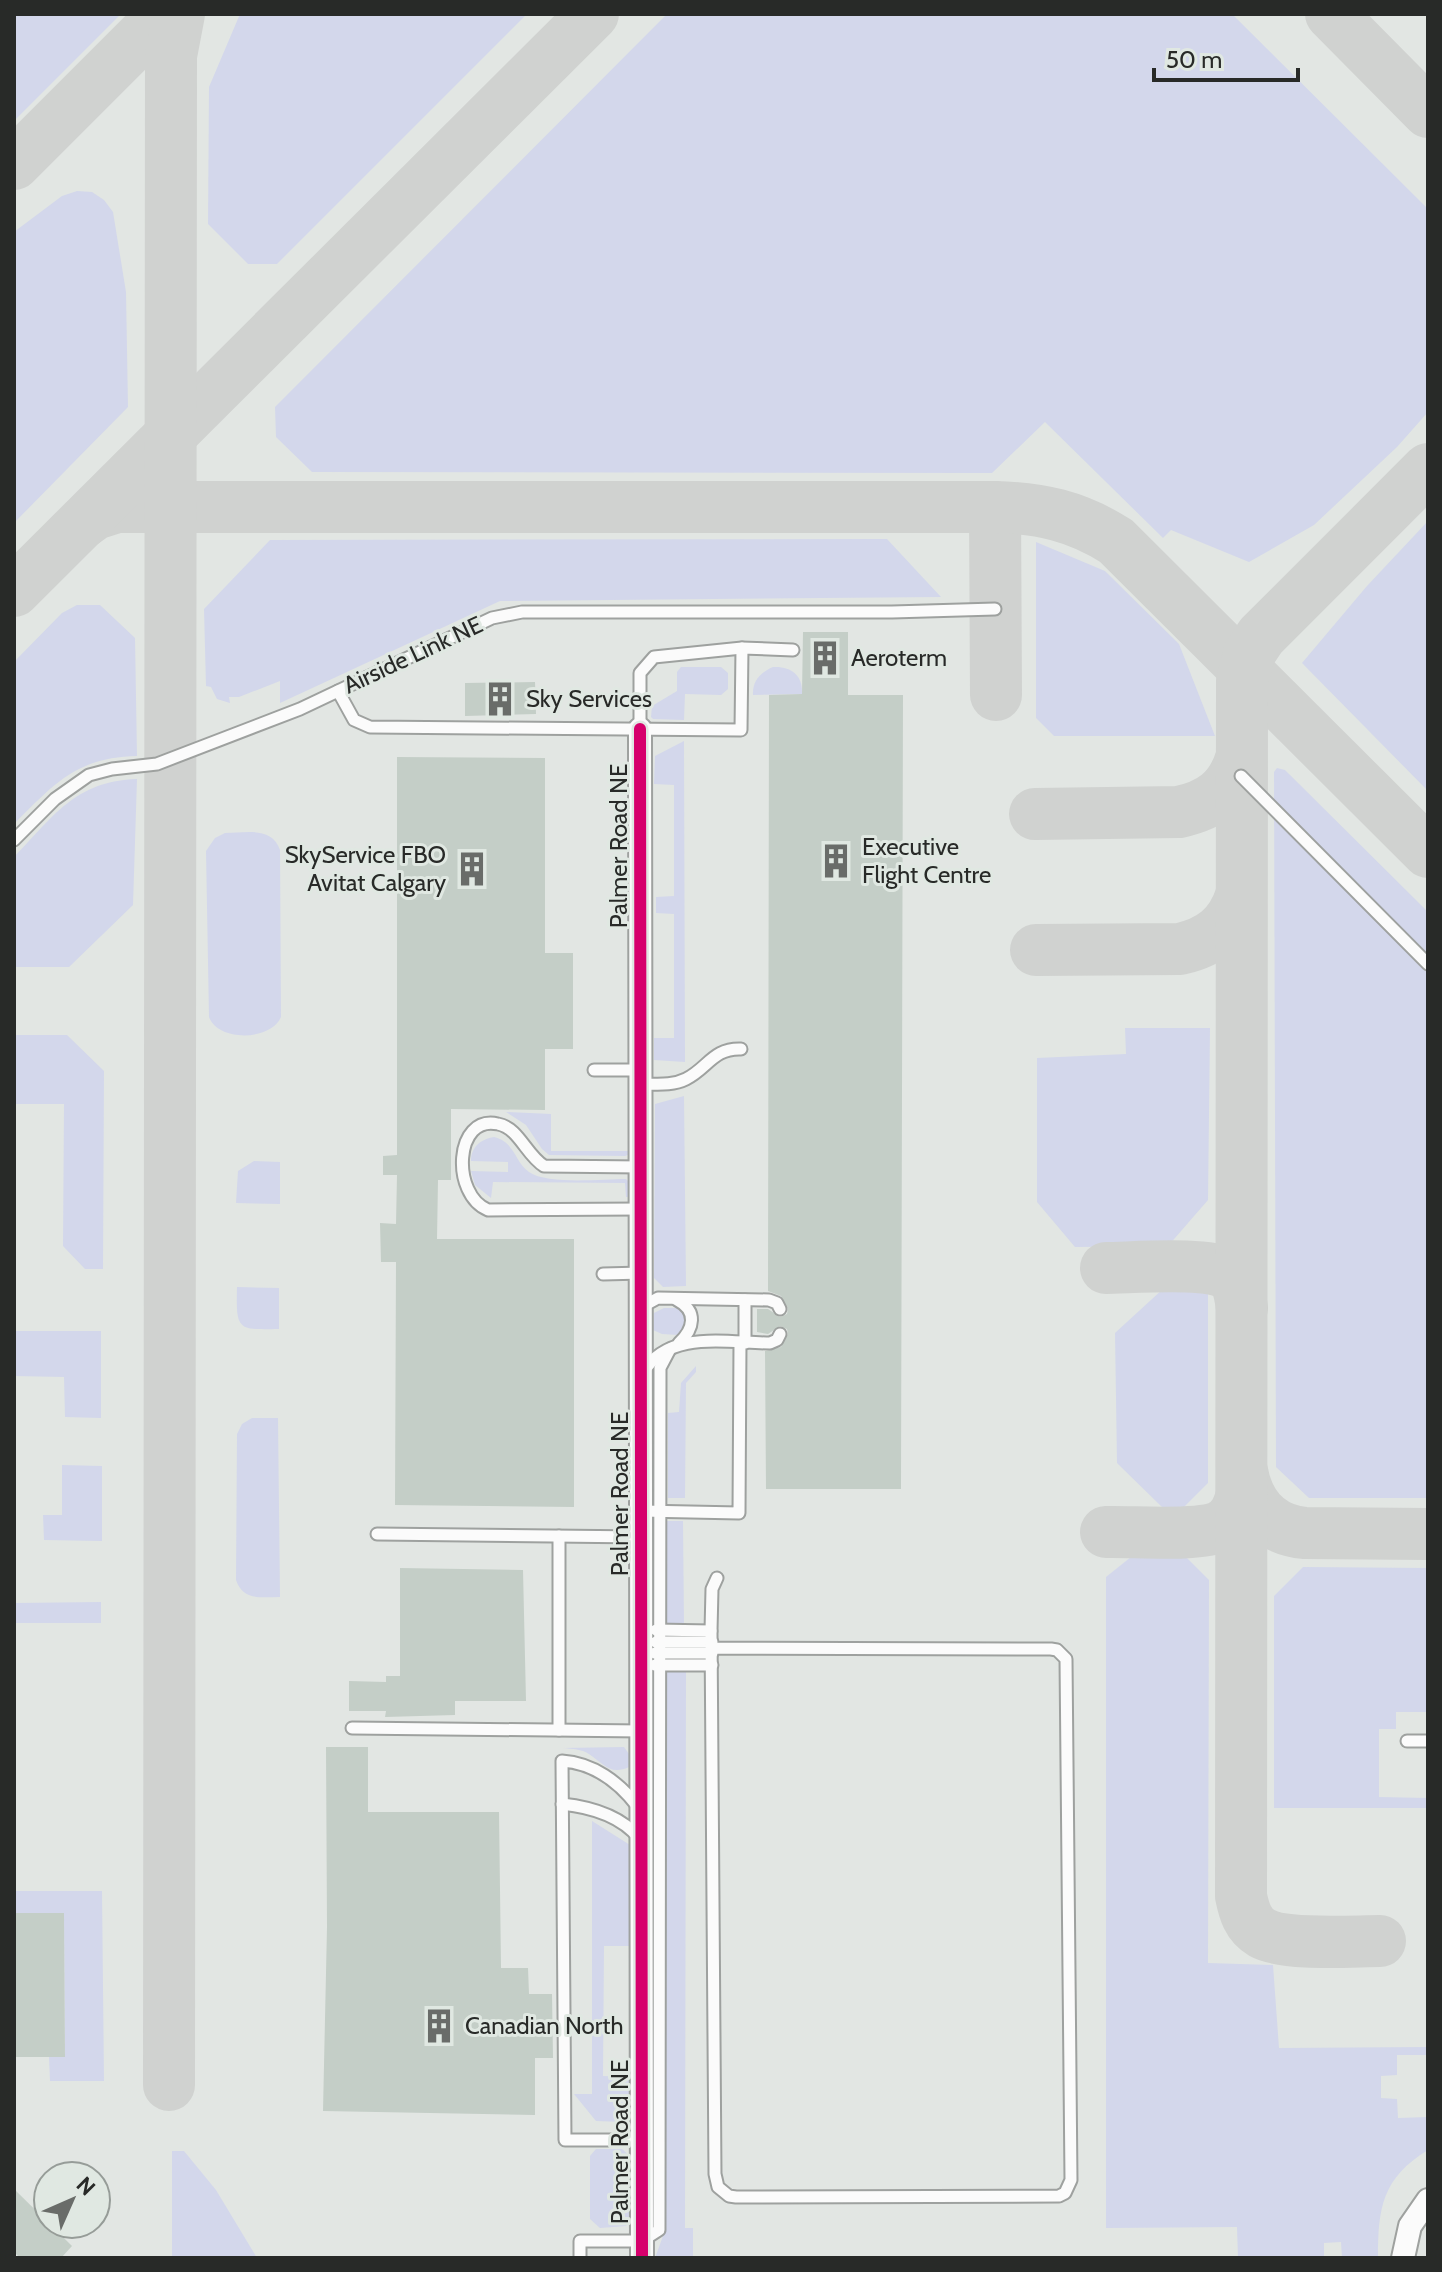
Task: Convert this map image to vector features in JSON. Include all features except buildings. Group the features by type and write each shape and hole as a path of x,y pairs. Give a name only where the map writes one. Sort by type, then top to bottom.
{"street":[{"name":"Palmer Road NE","path":"640,729 642,1377 652,1511 642,1537 652,1647 642,1731 642,1841 650,2004 642,2140 642,2249"},
{"path":"1403,2258 1410,2226 1428,2200"}],"lane":[{"name":"Airside Link NE","path":"14,840 55,799 89,775 157,764 300,709 492,618 522,612 995,609"},
{"path":"338,691 354,720 370,727 741,730 742,648"},
{"path":"640,729 640,673 648,661 661,656 742,648 793,650"},
{"path":"1241,776 1428,964"},
{"path":"594,1070 642,1077 662,1085 683,1081 722,1051 741,1049"},
{"path":"642,1167 544,1166 514,1133 497,1123 476,1129 467,1138 463,1149 465,1187 474,1201 488,1210 642,1209"},
{"path":"603,1274 642,1273"},
{"path":"642,1377 653,1358 687,1335 692,1318 688,1307 674,1299"},
{"path":"642,1315 652,1300 674,1299 773,1301 780,1309"},
{"path":"652,1511 739,1513 745,1300"},
{"path":"580,2258 580,2241 642,2249 659,2230 650,2004 652,1511 660,1368 672,1347 686,1342 774,1342 780,1334"},
{"path":"377,1534 642,1537"},
{"path":"559,1536 559,1730"},
{"path":"652,1647 712,1648 1051,1649 1057,1650 1066,1659 1071,2180 1065,2193 1052,2198 736,2197 729,2196 718,2187 715,2163 712,1648 712,1589 717,1578"},
{"path":"652,1647 712,1648"},
{"path":"352,1728 642,1731"},
{"path":"1407,1741 1428,1741"},
{"path":"642,1813 631,1798 598,1770 562,1761 565,2140 642,2140"},
{"path":"562,1804 582,1806 608,1815 642,1841"}],"shaded area":[{"path":"14,14 121,14 14,121"},
{"path":"240,14 527,14 277,264 248,264 208,224 209,87"},
{"path":"667,14 1232,14 1428,209 1428,412 1397,447 1314,525 1249,562 1171,530 1163,538 1045,422 992,473 312,472 276,437 275,407"},
{"path":"77,191 92,192 104,200 113,212 126,292 128,407 14,523 14,232 62,196"},
{"path":"1428,521 1428,791 1302,663 1367,586"},
{"path":"887,539 941,597 500,601 280,703 280,681 239,697 229,697 230,703 217,699 211,687 206,686 204,609 270,540"},
{"path":"1036,542 1105,571 1179,644 1215,736 1054,736 1036,718"},
{"path":"77,605 100,605 135,638 137,756 98,761 82,767 55,785 14,824 14,662 62,613"},
{"path":"681,667 721,667 728,673 728,689 721,695 685,694 684,720 653,719 652,706 677,691 677,672"},
{"path":"773,667 786,668 795,673 801,682 802,694 753,695 758,678"},
{"path":"684,741 685,1062 654,1060 654,1038 674,1038 674,914 656,913 656,897 674,896 674,785 654,784 655,756"},
{"path":"1277,768 1285,770 1428,912 1428,1498 1309,1498 1276,1467 1274,772"},
{"path":"137,779 133,905 69,967 14,967 14,857 54,815 81,794 97,786"},
{"path":"225,833 265,834 276,842 280,850 281,1017 267,1031 256,1034 223,1031 209,1017 206,851 215,838"},
{"path":"1125,1028 1210,1028 1208,1200 1168,1246 1075,1247 1037,1202 1037,1058 1126,1054"},
{"path":"14,1035 67,1035 104,1071 103,1269 85,1269 63,1246 64,1104 14,1104"},
{"path":"684,1096 686,1286 663,1287 654,1278 655,1104"},
{"path":"506,1112 551,1114 551,1151 630,1151 630,1154 549,1155 526,1125"},
{"path":"494,1137 506,1143 524,1168 537,1176 562,1180 626,1179 630,1197 626,1197 625,1183 493,1182 491,1198 475,1185 471,1171 508,1172 508,1162 471,1161 478,1144"},
{"path":"254,1161 280,1162 280,1204 236,1203 238,1171"},
{"path":"237,1287 279,1288 279,1329 255,1329 242,1324 237,1312"},
{"path":"1163,1289 1208,1290 1208,1483 1183,1508 1163,1508 1117,1463 1115,1333"},
{"path":"664,1308 677,1308 684,1313 686,1326 678,1335 653,1330 654,1313"},
{"path":"14,1331 101,1331 101,1418 65,1417 64,1377 14,1376"},
{"path":"696,1366 696,1372 686,1383 685,1498 668,1498 668,1413 679,1412 681,1383"},
{"path":"252,1418 278,1418 280,1597 248,1595 236,1580 237,1434 242,1424"},
{"path":"62,1465 102,1466 102,1541 44,1540 43,1515 62,1515"},
{"path":"664,1521 683,1521 684,1625 665,1625"},
{"path":"1136,1553 1182,1553 1209,1580 1208,1963 1273,1965 1279,2048 1428,2047 1428,2055 1397,2055 1397,2075 1381,2076 1381,2098 1397,2099 1398,2118 1428,2117 1428,2150 1392,2183 1379,2224 1378,2258 1342,2258 1341,2242 1324,2243 1324,2258 1238,2258 1237,2227 1106,2228 1106,1577"},
{"path":"1303,1567 1428,1568 1428,1712 1396,1712 1396,1729 1379,1729 1379,1797 1428,1798 1428,1808 1274,1808 1274,1596"},
{"path":"101,1602 101,1623 14,1623 14,1603"},
{"path":"667,1670 686,1671 685,2228 693,2228 693,2258 655,2258 663,2236"},
{"path":"624,1747 629,1754 629,1767 617,1770 583,1751 563,1748"},
{"path":"592,1821 630,1845 629,1946 604,1946 603,2076 629,2077 629,2116 624,2122 596,2121 574,2094 592,2094"},
{"path":"14,1891 102,1891 104,2081 50,2081 49,2057 65,2057 64,1914 14,1913"},
{"path":"596,2149 622,2149 631,2157 631,2221 626,2226 600,2228 590,2219 590,2156"},
{"path":"172,2151 184,2151 216,2190 257,2258 172,2258"}],"taxiway":[{"path":"14,164 164,14"},
{"path":"169,2085 171,56 179,14"},
{"path":"14,591 593,14"},
{"path":"1331,14 1428,112"},
{"path":"1380,1941 1319,1942 1273,1937 1257,1930 1250,1922 1241,1896 1242,681 1249,654 1261,636 1428,469"},
{"path":"84,522 95,514 117,507 995,507 1058,515 1087,525 1116,541 1428,852"},
{"path":"995,507 996,695"},
{"path":"1035,814 1179,812 1218,795 1232,780 1241,759"},
{"path":"1036,950 1180,949 1218,932 1232,916 1241,896"},
{"path":"1106,1268 1189,1267 1220,1271 1235,1282 1242,1308"},
{"path":"1242,1471 1249,1495 1262,1514 1292,1531 1428,1534"},
{"path":"1106,1532 1211,1529 1229,1520 1242,1495"}],"cycle path":[{"path":"640,729 642,2258"}],"place":[{"name":"Aeroterm","path":"825,658"},
{"name":"Sky Services","path":"500,699"},
{"name":"Executive Flight Centre","path":"836,861"},
{"name":"SkyService FBO Avitat Calgary","path":"472,869"},
{"name":"Canadian North","path":"439,2026"}]}
